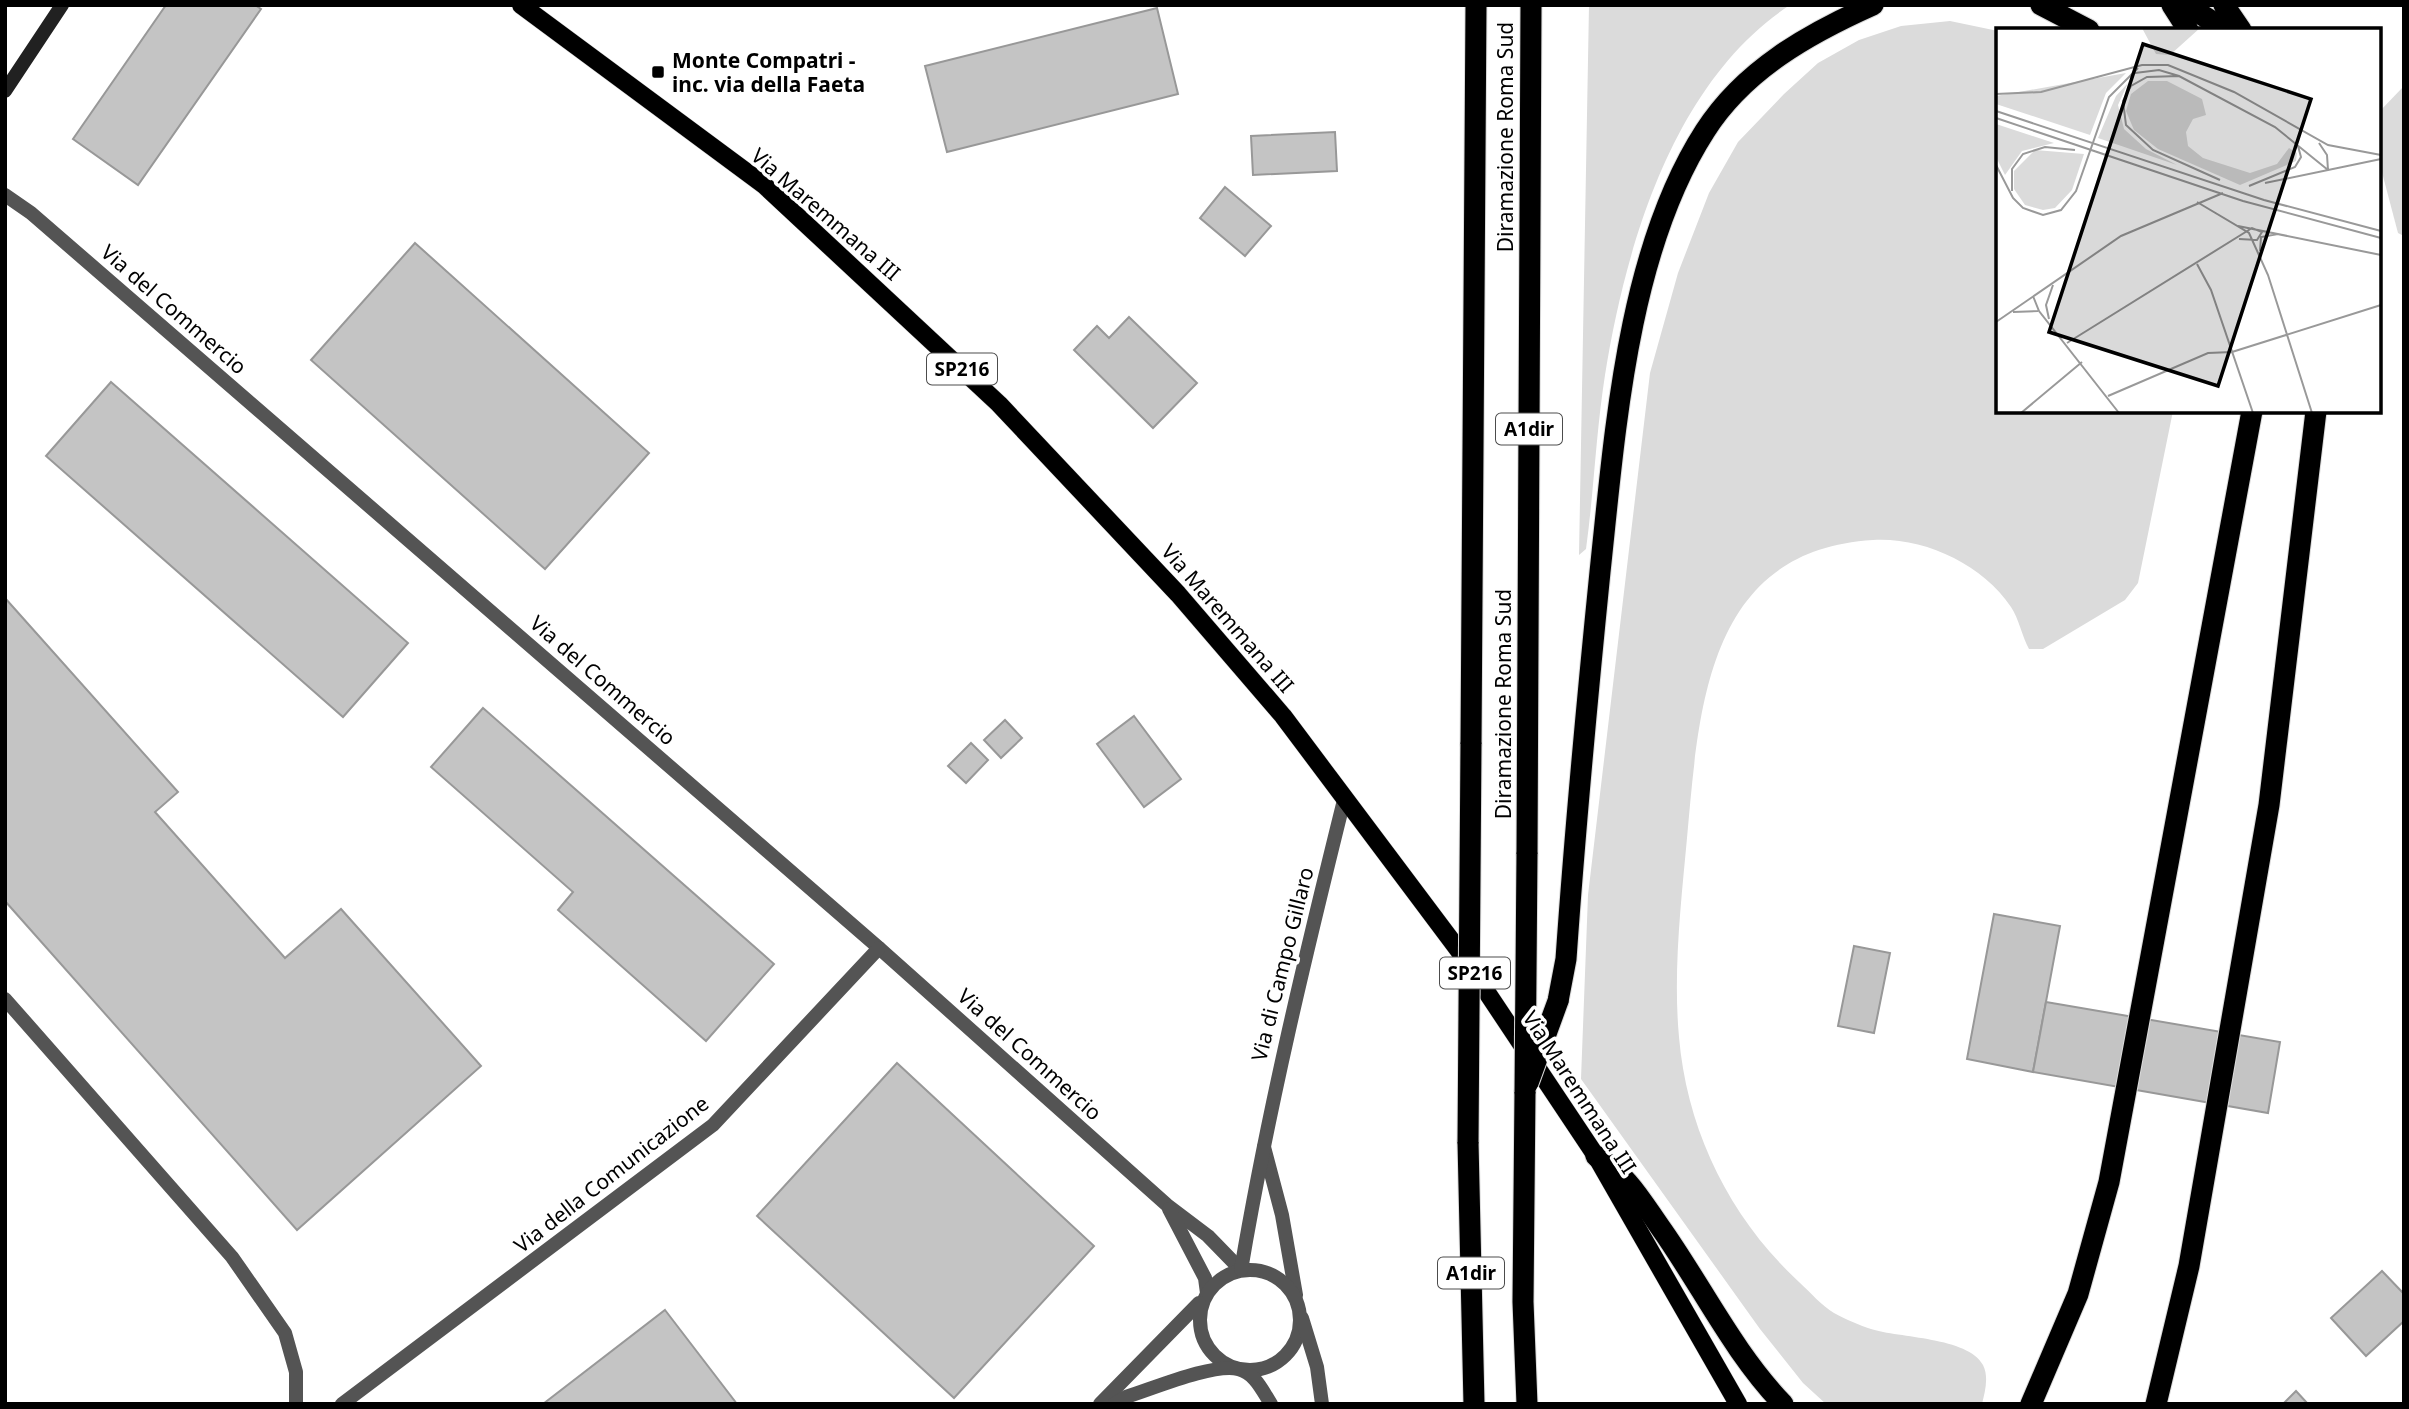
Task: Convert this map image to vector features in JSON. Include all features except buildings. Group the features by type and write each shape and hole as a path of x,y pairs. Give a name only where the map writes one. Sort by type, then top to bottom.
{"highway":[{"name":"Diramazione Roma Sud","path":"1474,1404 1468,1142 1476,5"},
{"name":"Diramazione Roma Sud","path":"1527,1404 1523,1234 1531,5"},
{"path":"1525,1092 1555,1015 1568,935 1592,646 1620,406 1640,301 1663,219 1700,139 1736,92 1794,45 1873,5"},
{"path":"2041,5 2085,28"},
{"path":"2172,5 2187,28"},
{"path":"2186,5 2224,28"},
{"path":"2224,5 2240,28"},
{"path":"2031,1404 2078,1294 2109,1182 2252,413"},
{"path":"2156,1404 2189,1266 2265,831 2316,413"},
{"path":"1597,1156 1622,1172 1677,1251 1736,1345 1783,1404"}],"main road":[{"name":"Via Maremmana III","path":"521,5 764,185 999,404 1178,594 1283,716 1461,952 1597,1156 1738,1404"}],"street":[{"path":"5,91 62,5"},
{"name":"Via del Commercio","path":"5,195 52,231 879,947 1167,1205 1208,1236 1241,1270"},
{"name":"Via di Campo Gillaro","path":"1241,1270 1262,1143 1345,796"},
{"name":"Via della Comunicazione","path":"342,1404 713,1125 879,947"},
{"path":"5,999 232,1257 285,1333 296,1372 296,1404"},
{"path":"1114,1404 1126,1397 1212,1371 1237,1368 1252,1371 1265,1368 1286,1355 1295,1342 1300,1322 1297,1301 1282,1215 1262,1143"},
{"name":"Via del Commercio","path":"1167,1205 1205,1278 1207,1293"},
{"path":"1100,1404 1191,1314 1217,1281 1241,1270 1270,1273 1285,1284 1297,1301 1317,1367 1322,1404"},
{"path":"1207,1293 1199,1316 1201,1332 1209,1350 1220,1361 1254,1378 1271,1404"}],"shaded area":[{"path":"1589,5 1790,5 1750,37 1715,76 1686,121 1662,169 1642,220 1614,325 1602,396 1586,549 1579,555"},
{"path":"1950,21 1996,31 1996,413 2173,413 2138,583 2125,600 2043,649 2029,649 2011,607 1984,578 1950,556 1912,543 1873,540 1818,550 1775,573 1744,605 1722,644 1707,690 1698,738 1682,887 1677,1012 1684,1072 1702,1139 1716,1171 1752,1230 1774,1257 1834,1313 1871,1329 1948,1344 1975,1356 1983,1365 1986,1374 1982,1404 1826,1404 1803,1383 1760,1329 1581,1079 1588,895 1650,373 1678,273 1709,193 1738,142 1818,63 1859,40 1901,26"},
{"path":"2404,86 2404,236 2398,233 2381,169 2381,110"}],"place":[{"name":"Monte Compatri - inc. via della Faeta","path":"658,72"}]}
